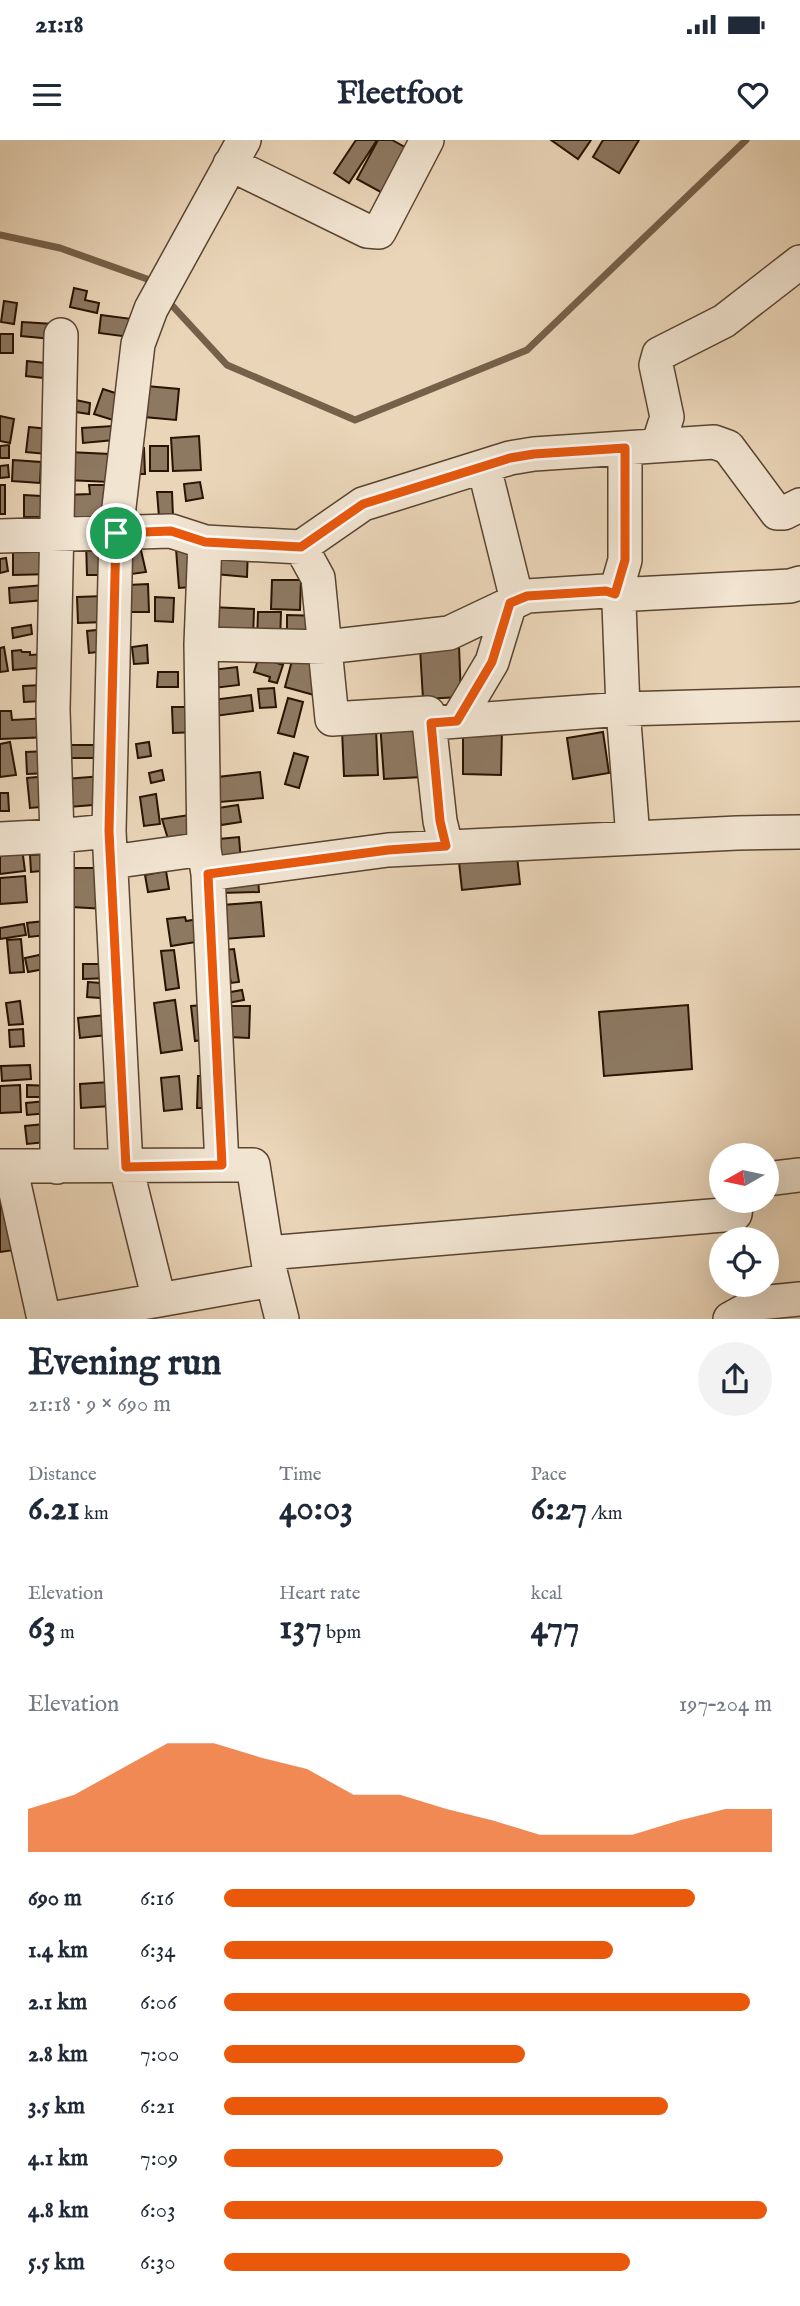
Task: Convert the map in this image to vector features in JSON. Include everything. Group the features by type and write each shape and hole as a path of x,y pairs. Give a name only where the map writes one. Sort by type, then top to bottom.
{"street":[{"path":"159,1300 126,1167 110,846 116,533 138,344 150,309 237,152 367,231 379,232 427,140"},
{"path":"658,445 667,417 656,365 659,354 724,321 800,262"},
{"path":"57,1167 57,836 53,710 61,335"},
{"path":"0,536 171,531 205,542 301,547 363,504 520,455 714,442 723,443 732,451 775,511 794,517"},
{"path":"625,448 625,560 615,594 619,604 623,709 633,838"},
{"path":"446,846 440,821 444,722 492,662 514,601 484,467"},
{"path":"205,542 201,644 206,862 222,1165"},
{"path":"301,547 318,578 332,719 428,713 444,722 623,709 800,704"},
{"path":"201,644 326,647 454,632 514,601 534,596 606,591 615,594 790,586 800,583"},
{"path":"0,839 57,836 206,862 446,846 800,832"},
{"path":"44,1319 5,1166 253,1165 269,1266 282,1319"},
{"path":"779,1178 800,1175"},
{"path":"50,1319 159,1300 269,1266 735,1213"},
{"path":"730,1319 759,1303 800,1299"}],"building":[{"path":"356,140 377,140 349,183 334,173"},
{"path":"378,140 392,140 410,150 386,195 357,179"},
{"path":"551,140 591,140 578,159"},
{"path":"603,140 639,140 619,173 593,157"},
{"path":"74,288 87,291 85,300 99,303 97,313 70,307"},
{"path":"4,301 17,303 14,324 1,322"},
{"path":"101,315 132,319 129,337 99,333"},
{"path":"22,322 53,324 52,339 21,336"},
{"path":"0,334 13,334 13,353 0,353"},
{"path":"27,361 54,364 52,379 26,376"},
{"path":"146,386 179,389 176,420 144,417"},
{"path":"103,389 121,395 113,420 94,414"},
{"path":"71,399 90,403 89,414 69,411"},
{"path":"0,416 14,419 10,443 0,441"},
{"path":"113,426 114,440 83,443 82,428"},
{"path":"29,427 49,429 47,454 26,452"},
{"path":"199,436 201,470 173,471 171,438"},
{"path":"9,445 9,458 0,458 0,446"},
{"path":"150,446 168,446 168,471 150,471"},
{"path":"137,448 144,448 145,474 138,474"},
{"path":"68,452 110,454 109,482 67,480"},
{"path":"13,460 41,462 40,483 12,481"},
{"path":"8,465 9,477 0,478 0,466"},
{"path":"200,482 203,498 186,501 184,484"},
{"path":"0,485 5,485 5,514 0,514"},
{"path":"89,485 109,485 110,519 64,520 64,495 90,494"},
{"path":"157,492 172,492 173,517 159,517"},
{"path":"24,495 41,496 41,517 24,517"},
{"path":"86,541 107,541 108,575 87,575"},
{"path":"140,546 146,572 132,574 127,549"},
{"path":"202,546 202,586 179,588 176,549"},
{"path":"212,546 248,548 247,577 215,574"},
{"path":"52,551 53,574 13,575 13,552"},
{"path":"6,558 8,571 0,573 0,559"},
{"path":"272,580 301,580 300,610 271,609"},
{"path":"148,584 149,612 129,612 128,585"},
{"path":"44,585 45,600 10,603 9,588"},
{"path":"104,596 105,622 78,623 77,597"},
{"path":"155,597 174,598 173,622 155,621"},
{"path":"211,607 254,609 253,641 210,640"},
{"path":"258,612 281,612 280,643 257,642"},
{"path":"287,615 320,616 319,645 287,643"},
{"path":"31,625 32,634 13,638 12,628"},
{"path":"106,629 108,651 89,653 87,631"},
{"path":"147,645 148,663 134,664 132,647"},
{"path":"459,646 461,697 423,699 420,648"},
{"path":"4,647 8,671 0,672 0,648"},
{"path":"12,651 30,652 30,655 48,654 49,667 13,670"},
{"path":"259,657 283,665 277,683 269,681 270,677 254,672"},
{"path":"293,657 322,664 314,695 285,687"},
{"path":"237,667 239,685 214,688 211,670"},
{"path":"158,672 178,672 178,687 157,687"},
{"path":"41,685 42,701 24,702 23,686"},
{"path":"274,688 276,707 260,708 258,689"},
{"path":"251,695 253,711 215,716 212,700"},
{"path":"288,698 303,702 294,737 278,733"},
{"path":"172,707 196,707 197,732 173,733"},
{"path":"0,711 11,711 12,720 49,718 50,737 0,739"},
{"path":"419,720 423,777 384,779 380,722"},
{"path":"463,728 502,729 501,775 463,774"},
{"path":"376,729 378,775 344,776 342,730"},
{"path":"603,732 609,773 573,779 567,738"},
{"path":"10,742 16,775 0,777 0,744"},
{"path":"149,742 151,756 138,758 136,744"},
{"path":"65,745 103,745 104,758 66,758"},
{"path":"49,751 50,773 27,774 26,752"},
{"path":"294,753 308,757 299,788 285,784"},
{"path":"162,770 164,780 151,783 149,773"},
{"path":"260,772 263,798 220,802 218,777"},
{"path":"48,776 51,806 30,808 27,778"},
{"path":"102,776 105,804 69,807 66,779"},
{"path":"0,793 8,793 9,811 0,811"},
{"path":"156,794 160,824 144,826 140,797"},
{"path":"238,805 241,822 221,825 218,808"},
{"path":"189,815 195,835 168,839 162,819"},
{"path":"239,837 241,862 221,864 219,839"},
{"path":"21,840 25,871 0,874 0,843"},
{"path":"516,846 520,884 462,890 458,853"},
{"path":"50,854 51,870 31,872 30,855"},
{"path":"73,868 106,868 105,909 72,907"},
{"path":"166,871 169,889 148,892 145,875"},
{"path":"25,876 27,902 0,904 0,878"},
{"path":"258,878 259,892 221,893 221,879"},
{"path":"261,902 264,936 224,939 222,905"},
{"path":"185,917 186,921 199,919 202,941 171,946 167,919"},
{"path":"53,920 54,934 29,937 27,923"},
{"path":"24,924 26,935 0,939 0,928"},
{"path":"21,939 24,972 10,973 7,940"},
{"path":"234,949 239,982 231,983 225,950"},
{"path":"174,950 179,988 166,990 161,951"},
{"path":"53,952 55,967 28,972 25,958"},
{"path":"83,964 111,964 111,978 83,979"},
{"path":"88,982 114,984 113,999 87,997"},
{"path":"242,990 244,1000 222,1004 220,994"},
{"path":"175,1000 182,1050 161,1053 154,1003"},
{"path":"20,1001 23,1024 9,1025 6,1003"},
{"path":"204,1005 208,1039 195,1041 191,1006"},
{"path":"688,1005 692,1069 604,1076 599,1012"},
{"path":"230,1006 250,1006 249,1038 229,1037"},
{"path":"114,1014 116,1034 80,1038 78,1018"},
{"path":"23,1029 24,1046 10,1047 9,1030"},
{"path":"30,1065 31,1079 2,1081 1,1066"},
{"path":"179,1076 182,1109 164,1111 161,1078"},
{"path":"198,1076 211,1076 210,1108 197,1108"},
{"path":"109,1082 111,1106 81,1108 80,1084"},
{"path":"20,1085 21,1112 0,1113 0,1086"},
{"path":"27,1085 50,1086 50,1097 27,1097"},
{"path":"46,1101 48,1113 27,1115 26,1103"},
{"path":"54,1123 56,1141 27,1144 25,1126"},
{"path":"0,1191 14,1250 0,1252"}],"waterway":[{"path":"167,300 227,365 355,420 527,350 746,140"},
{"path":"0,235 60,248 147,279 154,286"}],"route":[{"path":"625,448 625,560 615,594 606,591 534,596 510,603 488,671 457,721 431,723 440,821 446,846 388,850 208,874 222,1165 126,1167 109,831 116,533 171,531 205,542 296,548 305,545 363,504 510,458 520,455 625,448"}]}
